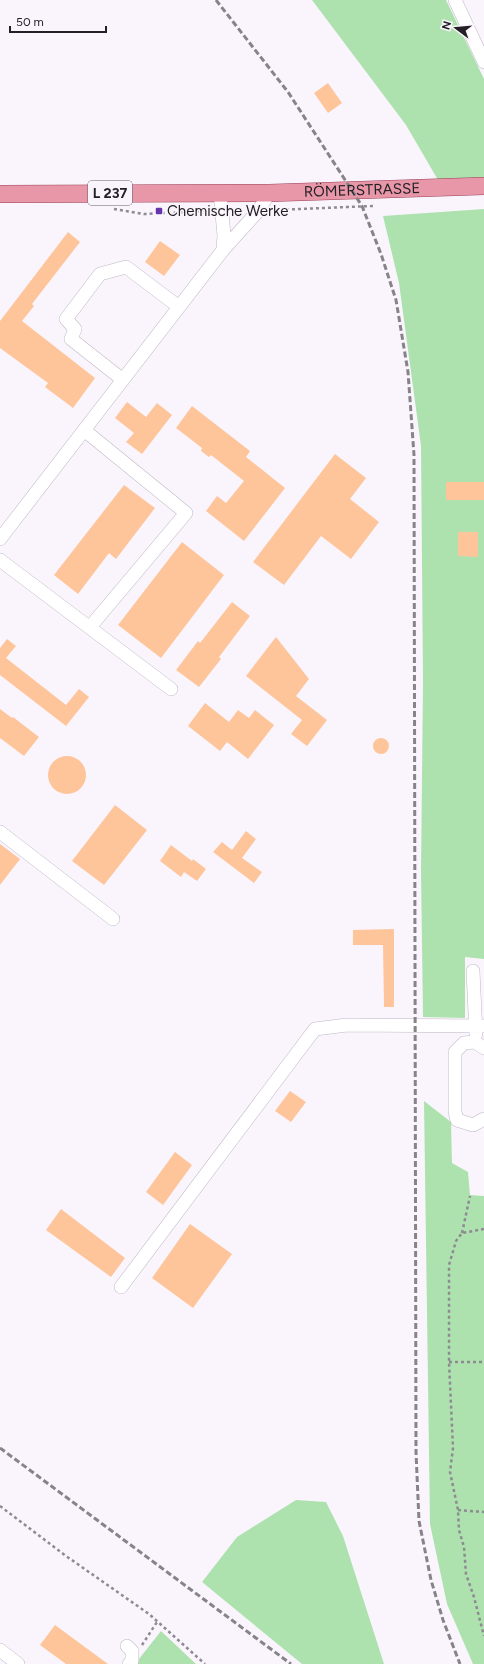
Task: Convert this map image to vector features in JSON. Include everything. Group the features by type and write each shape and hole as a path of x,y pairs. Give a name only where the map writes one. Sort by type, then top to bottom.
{"main road":[{"name":"RÖMERSTRASSE","path":"0,194 269,193 484,186"}],"street":[{"path":"454,0 484,62"},
{"path":"220,193 224,235 223,250"},
{"path":"0,539 223,250 259,210 269,193"},
{"path":"123,380 71,339 75,329 66,319 100,274 126,267 179,307"},
{"path":"84,430 186,513 90,627"},
{"path":"0,560 171,689"},
{"path":"0,832 113,919"},
{"path":"473,971 480,1026 480,1045 464,1043 455,1052 455,1112 457,1120 473,1125 484,1119"},
{"path":"121,1287 315,1029 347,1025 480,1026"},
{"path":"127,1646 132,1651 131,1662"},
{"path":"0,1650 18,1664"}],"path":[{"path":"470,1196 462,1233 456,1242 449,1265 449,1362 453,1448 450,1472 458,1510 459,1530 464,1547 466,1574 474,1597 484,1636"},
{"path":"462,1233 484,1229"},
{"path":"449,1362 484,1362"},
{"path":"0,1506 157,1622 205,1664"},
{"path":"458,1510 484,1512"},
{"path":"131,1662 157,1622"}],"green space":[{"path":"312,0 446,0 484,79 484,179 438,180 406,125"},
{"path":"484,209 484,959 465,957 465,1018 423,1017 421,871 423,682 421,446 399,283 383,216"},
{"path":"424,1101 451,1122 452,1163 468,1172 470,1195 484,1196 484,1664 473,1664 447,1604 430,1524"},
{"path":"296,1500 326,1502 343,1536 384,1664 302,1664 202,1582 237,1537"},
{"path":"161,1631 196,1664 135,1664"}],"building":[{"path":"328,83 342,103 328,113 314,93"},
{"path":"68,232 80,242 32,304 34,306 22,321 95,378 73,408 45,387 48,383 0,348 0,321"},
{"path":"160,241 180,255 164,276 145,262"},
{"path":"127,402 146,417 157,403 172,415 142,454 126,442 134,433 115,418"},
{"path":"192,406 250,451 246,457 285,488 244,541 206,511 217,496 226,503 244,481 211,455 209,457 201,451 202,448 176,428"},
{"path":"335,454 366,478 350,499 379,522 351,559 321,536 284,585 253,562"},
{"path":"446,482 484,482 484,500 446,500"},
{"path":"124,485 155,508 116,559 109,553 78,594 54,575"},
{"path":"458,532 478,532 478,557 458,556"},
{"path":"182,542 224,575 161,658 118,625"},
{"path":"232,602 250,616 219,657 221,659 199,687 176,670 198,641 200,643"},
{"path":"276,637 309,679 296,696 327,720 307,746 291,734 302,720 246,676"},
{"path":"7,639 16,646 6,658 66,705 79,689 89,697 66,726 0,675 0,648"},
{"path":"205,703 229,722 238,710 249,718 255,710 274,725 248,759 227,742 220,751 188,726"},
{"path":"0,709 39,737 24,756 0,738"},
{"path":"378,738 384,738 389,743 387,752 384,754 378,754 373,749 373,743"},
{"path":"63,756 71,756 81,761 85,768 85,782 81,789 71,794 63,794 53,789 51,786 48,779 48,771 53,761 56,759"},
{"path":"115,805 147,830 104,885 72,861"},
{"path":"246,831 256,839 242,858 262,872 254,883 213,852 222,842 232,850"},
{"path":"0,844 20,859 0,885"},
{"path":"171,845 192,861 193,859 206,869 197,881 184,872 181,877 160,861"},
{"path":"394,929 394,1007 384,1007 383,945 353,945 353,930"},
{"path":"290,1091 306,1102 291,1122 275,1111"},
{"path":"175,1152 192,1165 163,1205 146,1192"},
{"path":"61,1209 125,1258 111,1277 46,1230"},
{"path":"190,1224 232,1254 193,1308 152,1278"},
{"path":"55,1625 108,1664 66,1664 40,1645"}],"railway":[{"path":"216,0 288,92 362,206 381,254 396,300 408,372 414,455 416,1452 419,1521 431,1580 443,1620 460,1664"},
{"path":"0,1448 291,1664"}],"place":[{"name":"Chemische Werke","path":"159,211"}]}
